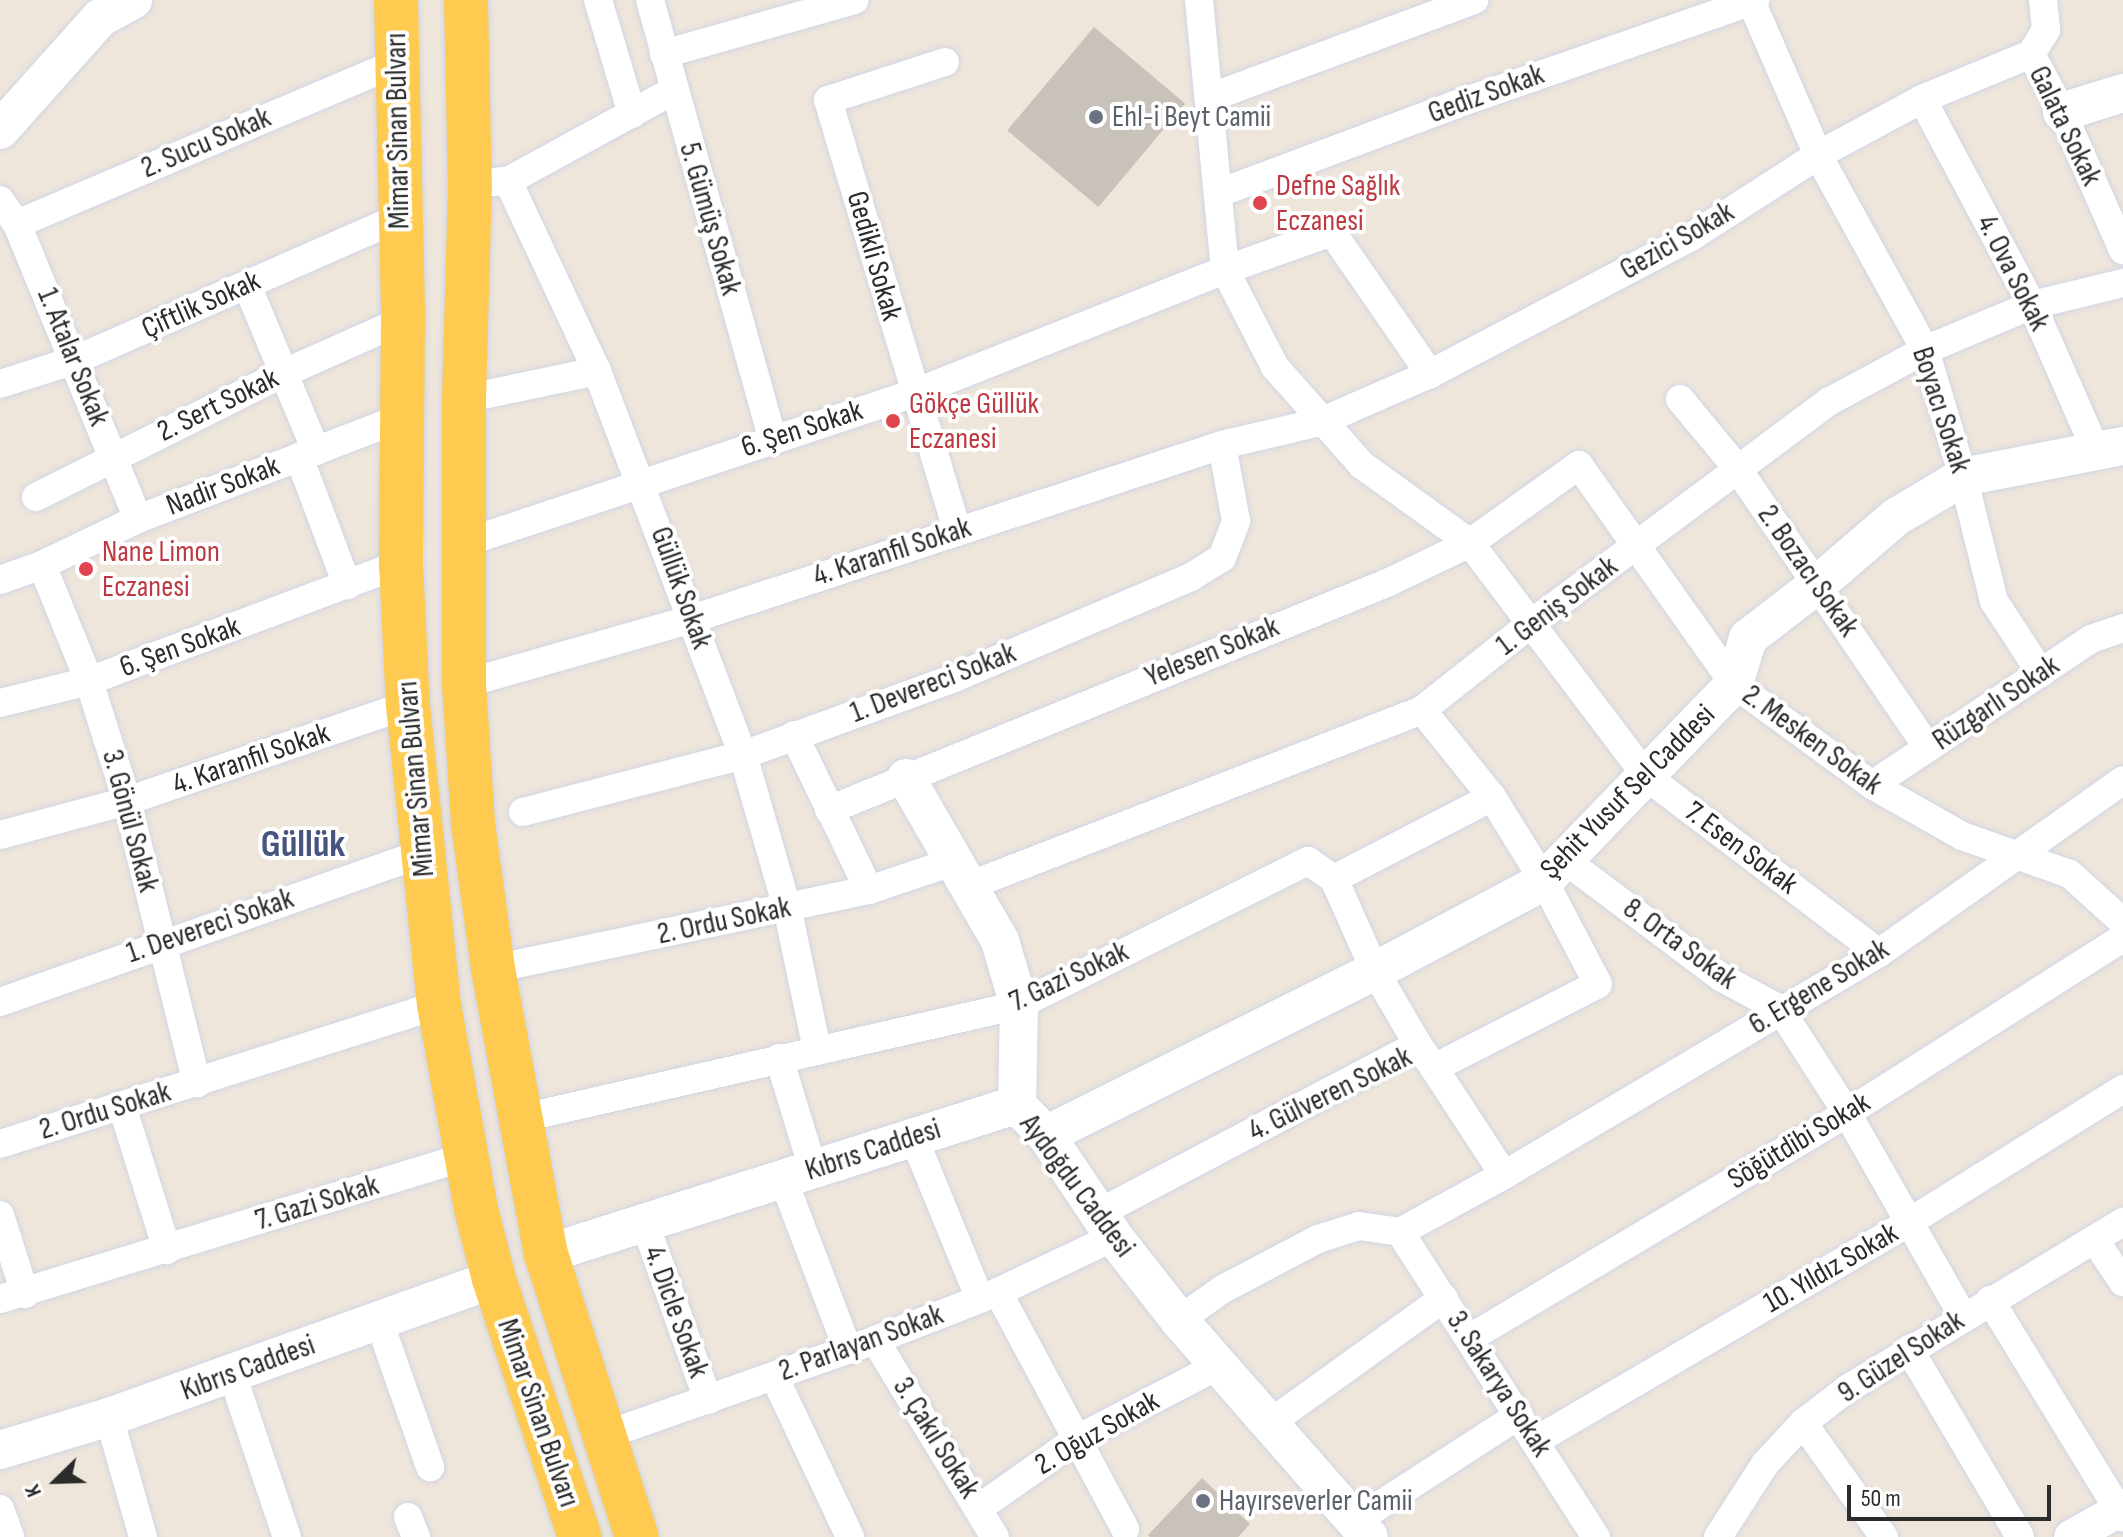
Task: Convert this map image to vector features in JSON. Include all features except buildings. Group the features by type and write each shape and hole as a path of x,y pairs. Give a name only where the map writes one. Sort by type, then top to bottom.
{"main road":[{"name":"Mimar Sinan Bulvarı","path":"396,0 404,417 401,564 408,705 439,1005 494,1279 580,1537"},
{"name":"Mimar Sinan Bulvarı","path":"466,0 489,182 464,399 464,684 473,824 518,1119 546,1254 637,1537"},
{"path":"0,130 109,6"},
{"path":"2062,112 2123,93"},
{"name":"Şehit Yusuf Sel Caddesi","path":"1046,1135 1375,971 1555,871 1734,684 1748,638 1818,584 1896,517 1963,477 2109,448"},
{"name":"Aydoğdu Caddesi","path":"906,778 1000,941 1019,1005 1017,1105 1046,1135 1106,1225 1179,1320 1363,1529"},
{"name":"Kıbrıs Caddesi","path":"546,1254 1017,1105"},
{"name":"Kıbrıs Caddesi","path":"0,1450 109,1417 494,1279"}],"street":[{"path":"598,0 632,114"},
{"name":"5. Gümüş Sokak","path":"650,0 772,438"},
{"path":"664,54 855,0"},
{"path":"1199,0 1225,270"},
{"path":"1209,98 1474,0"},
{"name":"Galata Sokak","path":"2043,0 2046,30 2031,54 2115,214 2123,250"},
{"name":"Boyacı Sokak","path":"1742,2 1818,155 1925,350 1963,477 1994,601 2041,673"},
{"name":"Gediz Sokak","path":"1219,193 1742,2"},
{"name":"Gezici Sokak","path":"1320,422 1430,374 1691,237 1818,155 1922,99 2031,54"},
{"name":"Gedikli Sokak","path":"945,62 828,100 957,530"},
{"name":"2. Sucu Sokak","path":"17,224 396,63"},
{"path":"489,182 632,114 674,90"},
{"name":"4. Ova Sokak","path":"1922,99 2109,448"},
{"name":"Güllük Sokak","path":"489,182 597,371 642,485 743,755 787,907 817,1049"},
{"name":"1. Atalar Sokak","path":"0,200 17,224 138,519"},
{"name":"Çiftlik Sokak","path":"0,384 75,360 399,218"},
{"name":"6. Şen Sokak","path":"464,543 914,393 1225,270 1332,232 1430,374"},
{"name":"7. Esen Sokak","path":"1225,270 1275,367 1320,422 1362,465 1470,543 1533,622 1647,777 1879,953"},
{"name":"1. Geniş Sokak","path":"959,874 1422,710 1533,622 1830,401 1925,350 2032,305 2123,283"},
{"path":"247,285 284,373 347,585"},
{"name":"2. Sert Sokak","path":"36,497 284,373 403,320"},
{"path":"464,399 597,371"},
{"name":"2. Bozacı Sokak","path":"1680,399 1737,468 1928,748"},
{"name":"Nadir Sokak","path":"0,580 42,565 138,519 404,417"},
{"name":"4. Karanfil Sokak","path":"464,684 692,619 1222,445 1320,422"},
{"name":"1. Devereci Sokak","path":"523,812 743,755 968,672 1191,577 1222,558 1236,521 1222,445"},
{"name":"Yelesen Sokak","path":"829,810 1387,583 1470,543 1579,465"},
{"name":"2. Mesken Sokak","path":"1579,465 1734,684 1872,785 1962,836 2070,874 2123,922"},
{"name":"6. Şen Sokak","path":"0,703 89,681 401,564"},
{"name":"3. Gönül Sokak","path":"42,565 89,681 127,801 197,1083"},
{"name":"Rüzgarlı Sokak","path":"1872,785 2091,639 2123,628"},
{"name":"4. Karanfil Sokak","path":"0,835 127,801 408,705"},
{"path":"1422,710 1555,871"},
{"path":"794,735 869,890"},
{"name":"6. Ergene Sokak","path":"1400,1232 1504,1175 1879,953 2123,780"},
{"path":"1418,1045 1375,971 1334,879 1492,797"},
{"name":"1. Devereci Sokak","path":"0,1002 162,942 422,853"},
{"name":"7. Gazi Sokak","path":"518,1119 1019,1005 1308,861 1334,879"},
{"name":"4. Gülveren Sokak","path":"1106,1225 1418,1045 1434,1068 1598,984 1555,871"},
{"name":"8. Orta Sokak","path":"1555,871 1722,978 1780,1009 1847,1113 1963,1316"},
{"name":"2. Ordu Sokak","path":"493,969 959,874"},
{"name":"Söğütdibi Sokak","path":"1470,1338 1847,1113 2123,938"},
{"name":"2. Ordu Sokak","path":"0,1144 439,1005"},
{"path":"779,1058 798,1174 848,1350"},
{"path":"1434,1068 1504,1175"},
{"name":"10. Yıldız Sokak","path":"1535,1441 1911,1221 2123,1089"},
{"path":"122,1106 167,1250"},
{"path":"913,1136 989,1295 1077,1439 1125,1529"},
{"name":"7. Gazi Sokak","path":"13,1296 467,1156"},
{"path":"0,1215 13,1296"},
{"name":"9. Güzel Sokak","path":"1727,1533 1765,1464 1803,1423 1909,1349 2123,1222"},
{"name":"4. Dicle Sokak","path":"645,1224 708,1400"},
{"name":"2. Parlayan Sokak","path":"603,1436 848,1350 989,1295 1106,1225"},
{"path":"1179,1320 1223,1289 1318,1239 1359,1226 1400,1232"},
{"name":"3. Sakarya Sokak","path":"1400,1232 1535,1441 1585,1533"},
{"path":"2094,1239 2123,1282"},
{"path":"1270,1423 1444,1298"},
{"path":"1990,1300 2122,1512 2071,1537"},
{"path":"379,1321 430,1467"},
{"name":"3. Çakıl Sokak","path":"875,1340 995,1537"},
{"path":"1909,1349 2020,1537"},
{"name":"2. Oğuz Sokak","path":"979,1508 1077,1439 1220,1365"},
{"path":"232,1374 287,1537"},
{"path":"774,1376 850,1537"},
{"path":"1363,1529 1519,1415"},
{"path":"109,1417 143,1537"},
{"path":"1803,1423 1884,1537"},
{"path":"0,1509 10,1537"}],"place":[{"name":"Ehl-i Beyt Camii","path":"1096,117"},
{"name":"Defne Sağlık Eczanesi","path":"1260,203"},
{"name":"Gökçe Güllük Eczanesi","path":"893,421"},
{"name":"Nane Limon Eczanesi","path":"86,569"},
{"name":"Hayırseverler Camii","path":"1203,1501"}],"district":[{"name":"Güllük","path":"303,845"}]}
